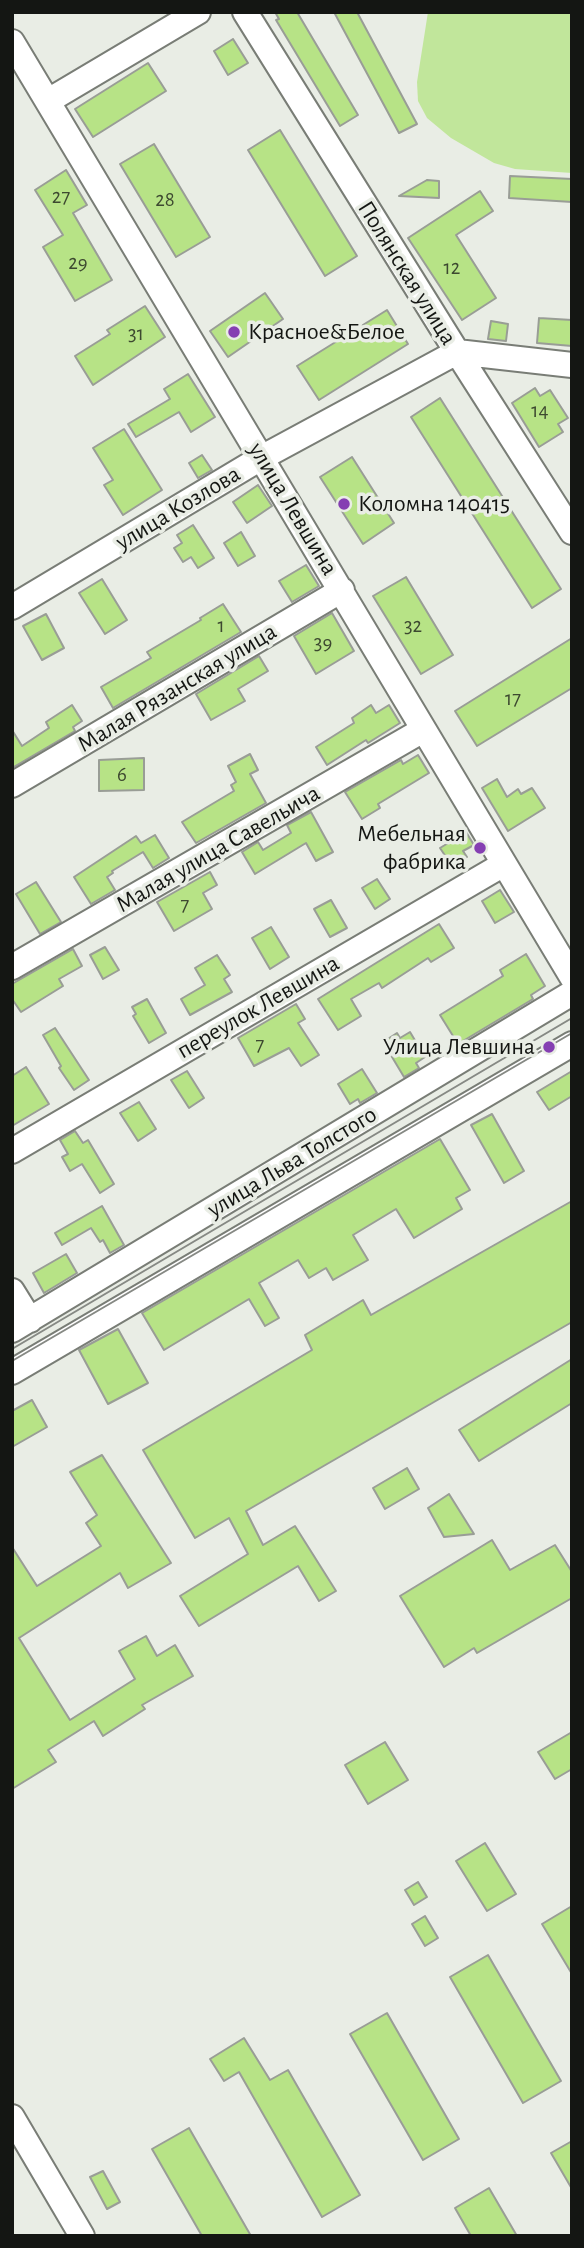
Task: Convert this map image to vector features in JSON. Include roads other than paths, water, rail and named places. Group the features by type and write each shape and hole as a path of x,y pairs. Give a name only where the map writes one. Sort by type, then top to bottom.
{"street":[{"path":"48,100 198,12"},
{"name":"Полянская улица","path":"245,12 572,532"},
{"name":"улица Левшина","path":"12,42 572,977"},
{"path":"457,352 572,365"},
{"name":"улица Козлова","path":"12,607 261,458 457,352"},
{"name":"Малая Рязанская улица","path":"12,785 342,590"},
{"name":"Малая улица Савельича","path":"12,967 423,730"},
{"name":"переулок Левшина","path":"12,1151 505,864"},
{"name":"улица Льва Толстого","path":"21,1325 572,993"},
{"name":"улица Льва Толстого","path":"12,1372 572,1044"},
{"path":"12,1291 21,1325"},
{"path":"12,2117 82,2236"}],"tram line":[{"path":"12,1349 572,1018"},
{"path":"12,1361 572,1033"}],"place":[{"name":"Красное&Белое","path":"234,332"},
{"name":"Коломна 140415","path":"344,504"},
{"name":"Мебельная фабрика","path":"480,848"},
{"name":"Улица Левшина","path":"549,1047"}]}
